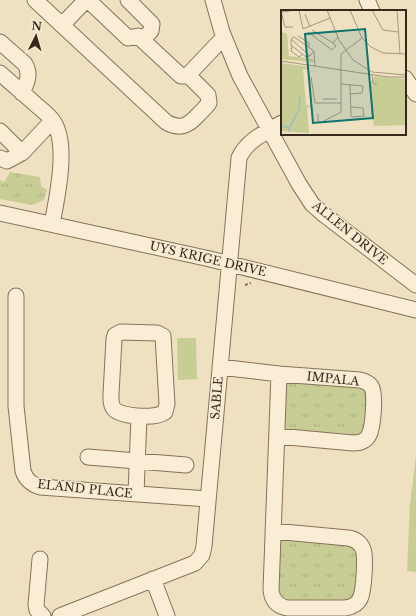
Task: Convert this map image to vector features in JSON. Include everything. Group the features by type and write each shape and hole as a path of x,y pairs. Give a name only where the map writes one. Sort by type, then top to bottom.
{"street":[{"path":"35,0 171,125 182,126 191,122 209,102 208,95 188,75"},
{"path":"62,25 87,0 128,38 138,36 181,76 188,75 224,37"},
{"path":"128,0 152,24 151,31 142,40"},
{"name":"ALLEN DRIVE","path":"213,0 224,37 240,76 276,126 296,180 312,204 416,285"},
{"path":"367,0 372,10"},
{"path":"0,42 25,64 28,69 28,82 22,92"},
{"path":"0,73 22,92 52,121 57,128 61,150 59,178 52,224"},
{"path":"406,79 416,94"},
{"path":"0,158 6,161 22,153 52,121"},
{"name":"SABLE","path":"153,579 195,562 204,551 229,263 240,158 245,148 276,126"},
{"path":"0,131 22,153"},
{"name":"UYS KRIGE DRIVE","path":"0,213 229,263 416,310"},
{"name":"ELAND PLACE","path":"16,296 16,406 23,471 27,479 40,487 208,499"},
{"path":"121,332 158,332 163,339 166,408 165,412 157,416 139,416 117,412 111,402 114,339 115,335 121,332"},
{"name":"IMPALA","path":"220,367 279,374 364,381 371,386 374,397 370,433 366,439 353,443 276,436"},
{"path":"273,531 348,538 361,545 364,552 362,592 359,600 353,606 345,608 287,608 278,604 271,594 276,436 279,374"},
{"path":"136,494 139,416"},
{"path":"88,457 186,465"},
{"path":"40,559 36,605 43,616"},
{"path":"60,616 153,579 167,616"}],"green space":[{"path":"10,172 40,177 41,186 47,190 44,200 32,205 0,199 0,180 4,182"},
{"path":"177,338 196,338 197,379 178,380"},
{"path":"288,382 360,385 367,390 366,428 360,437 287,431 283,425 285,385"},
{"path":"416,456 416,572 407,571 410,504"},
{"path":"284,539 348,543 358,551 357,592 353,600 285,602 276,591 279,544"}]}
